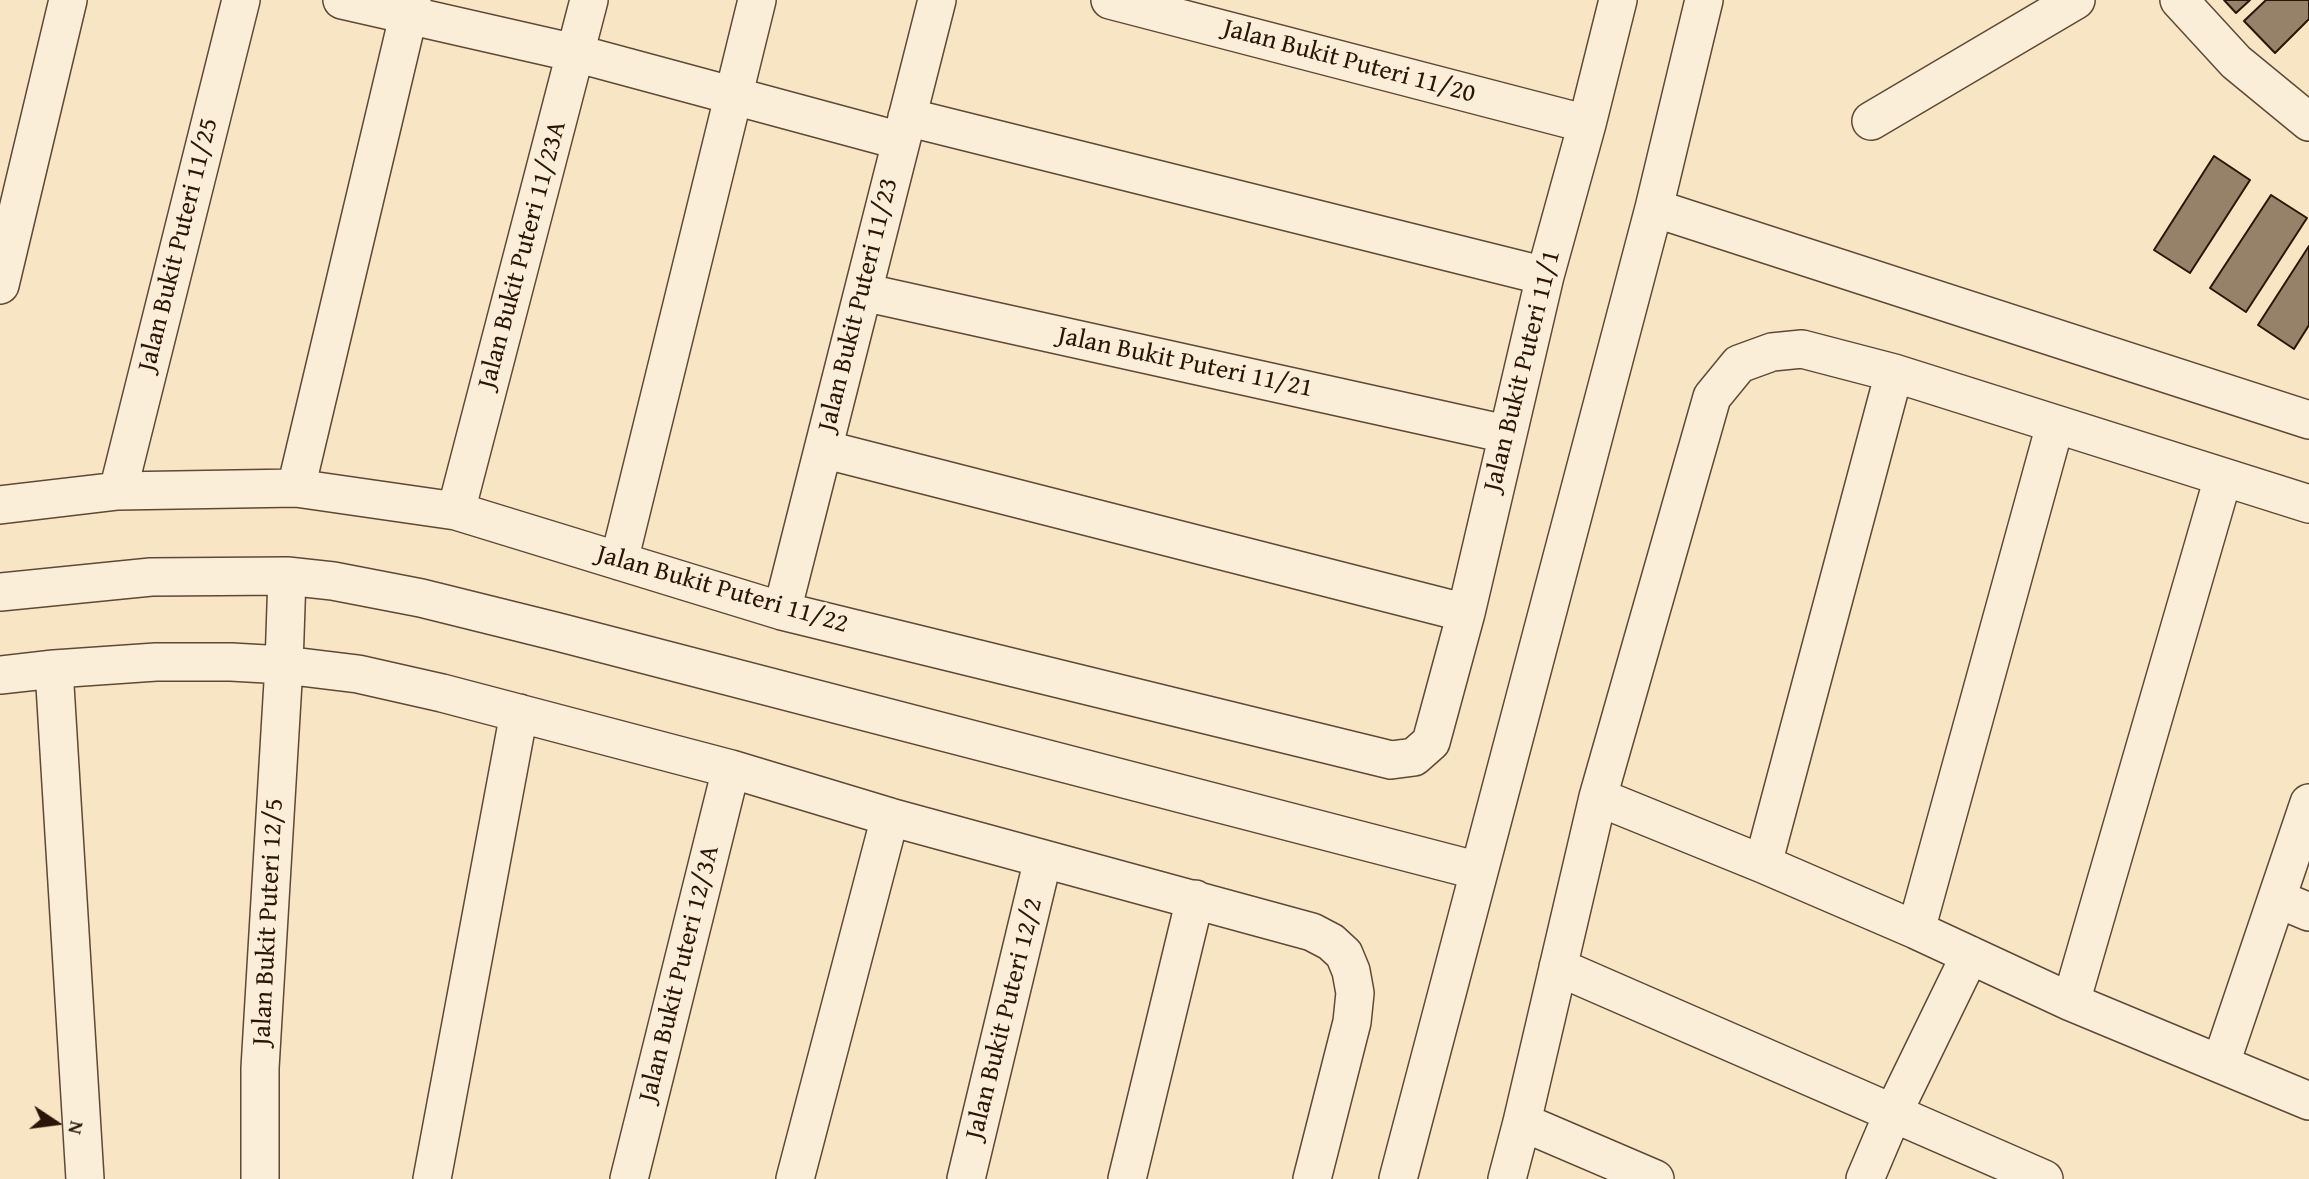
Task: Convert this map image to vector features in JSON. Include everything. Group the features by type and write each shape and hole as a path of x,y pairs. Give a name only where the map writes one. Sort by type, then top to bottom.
{"street":[{"path":"0,285 68,0"},
{"name":"Jalan Bukit Puteri 11/25","path":"118,491 241,0"},
{"path":"342,0 410,7 733,96 904,129 1545,276"},
{"name":"Jalan Bukit Puteri 11/23A","path":"456,511 589,0"},
{"path":"619,561 757,0"},
{"name":"Jalan Bukit Puteri 11/23","path":"782,611 937,0"},
{"name":"Jalan Bukit Puteri 11/20","path":"1110,0 1587,124"},
{"name":"Jalan Bukit Puteri 11/1","path":"1432,742 1466,613 1545,276 1618,0"},
{"path":"1398,1179 1654,208 1704,0"},
{"path":"1871,121 2076,0"},
{"path":"2179,0 2236,62 2309,122"},
{"path":"296,488 410,7"},
{"path":"1654,208 2309,420"},
{"name":"Jalan Bukit Puteri 11/21","path":"863,292 1506,434"},
{"path":"1507,1179 1598,797 1712,397 1740,364 1772,352 1802,349 1894,373 2309,504"},
{"path":"1763,864 1894,373"},
{"path":"1916,930 2054,425"},
{"path":"823,449 1466,613"},
{"path":"2071,1002 2223,478"},
{"name":"Jalan Bukit Puteri 11/22","path":"0,505 118,491 296,488 456,511 782,611 1391,760 1414,757 1432,742"},
{"path":"0,592 150,576 288,576 333,580 421,598 1479,871"},
{"name":"Jalan Bukit Puteri 12/5","path":"260,1179 260,1068 288,576"},
{"path":"0,675 156,662 285,665 358,674 442,693 731,769 890,817 1312,932 1331,942 1344,954 1351,971 1355,993 1352,1022 1312,1179"},
{"path":"54,669 85,1179"},
{"path":"432,1179 519,713"},
{"name":"Jalan Bukit Puteri 12/3A","path":"629,1179 731,769"},
{"path":"1598,797 1763,864 1916,930 2071,1002 2309,1101"},
{"path":"2221,1063 2293,905 2309,803"},
{"path":"795,1179 890,817"},
{"name":"Jalan Bukit Puteri 12/2","path":"966,1179 1043,859"},
{"path":"1127,1179 1195,899"},
{"path":"1864,1179 1892,1113 1970,955"},
{"path":"1558,967 2044,1179"},
{"path":"1522,1122 1656,1179"}],"building":[{"path":"2224,0 2250,0 2236,13"},
{"path":"2266,0 2309,0 2309,19 2275,53 2244,21"},
{"path":"2214,156 2250,180 2190,273 2154,250"},
{"path":"2271,195 2307,218 2246,312 2210,288"},
{"path":"2309,246 2309,325 2294,349 2258,325"}]}
